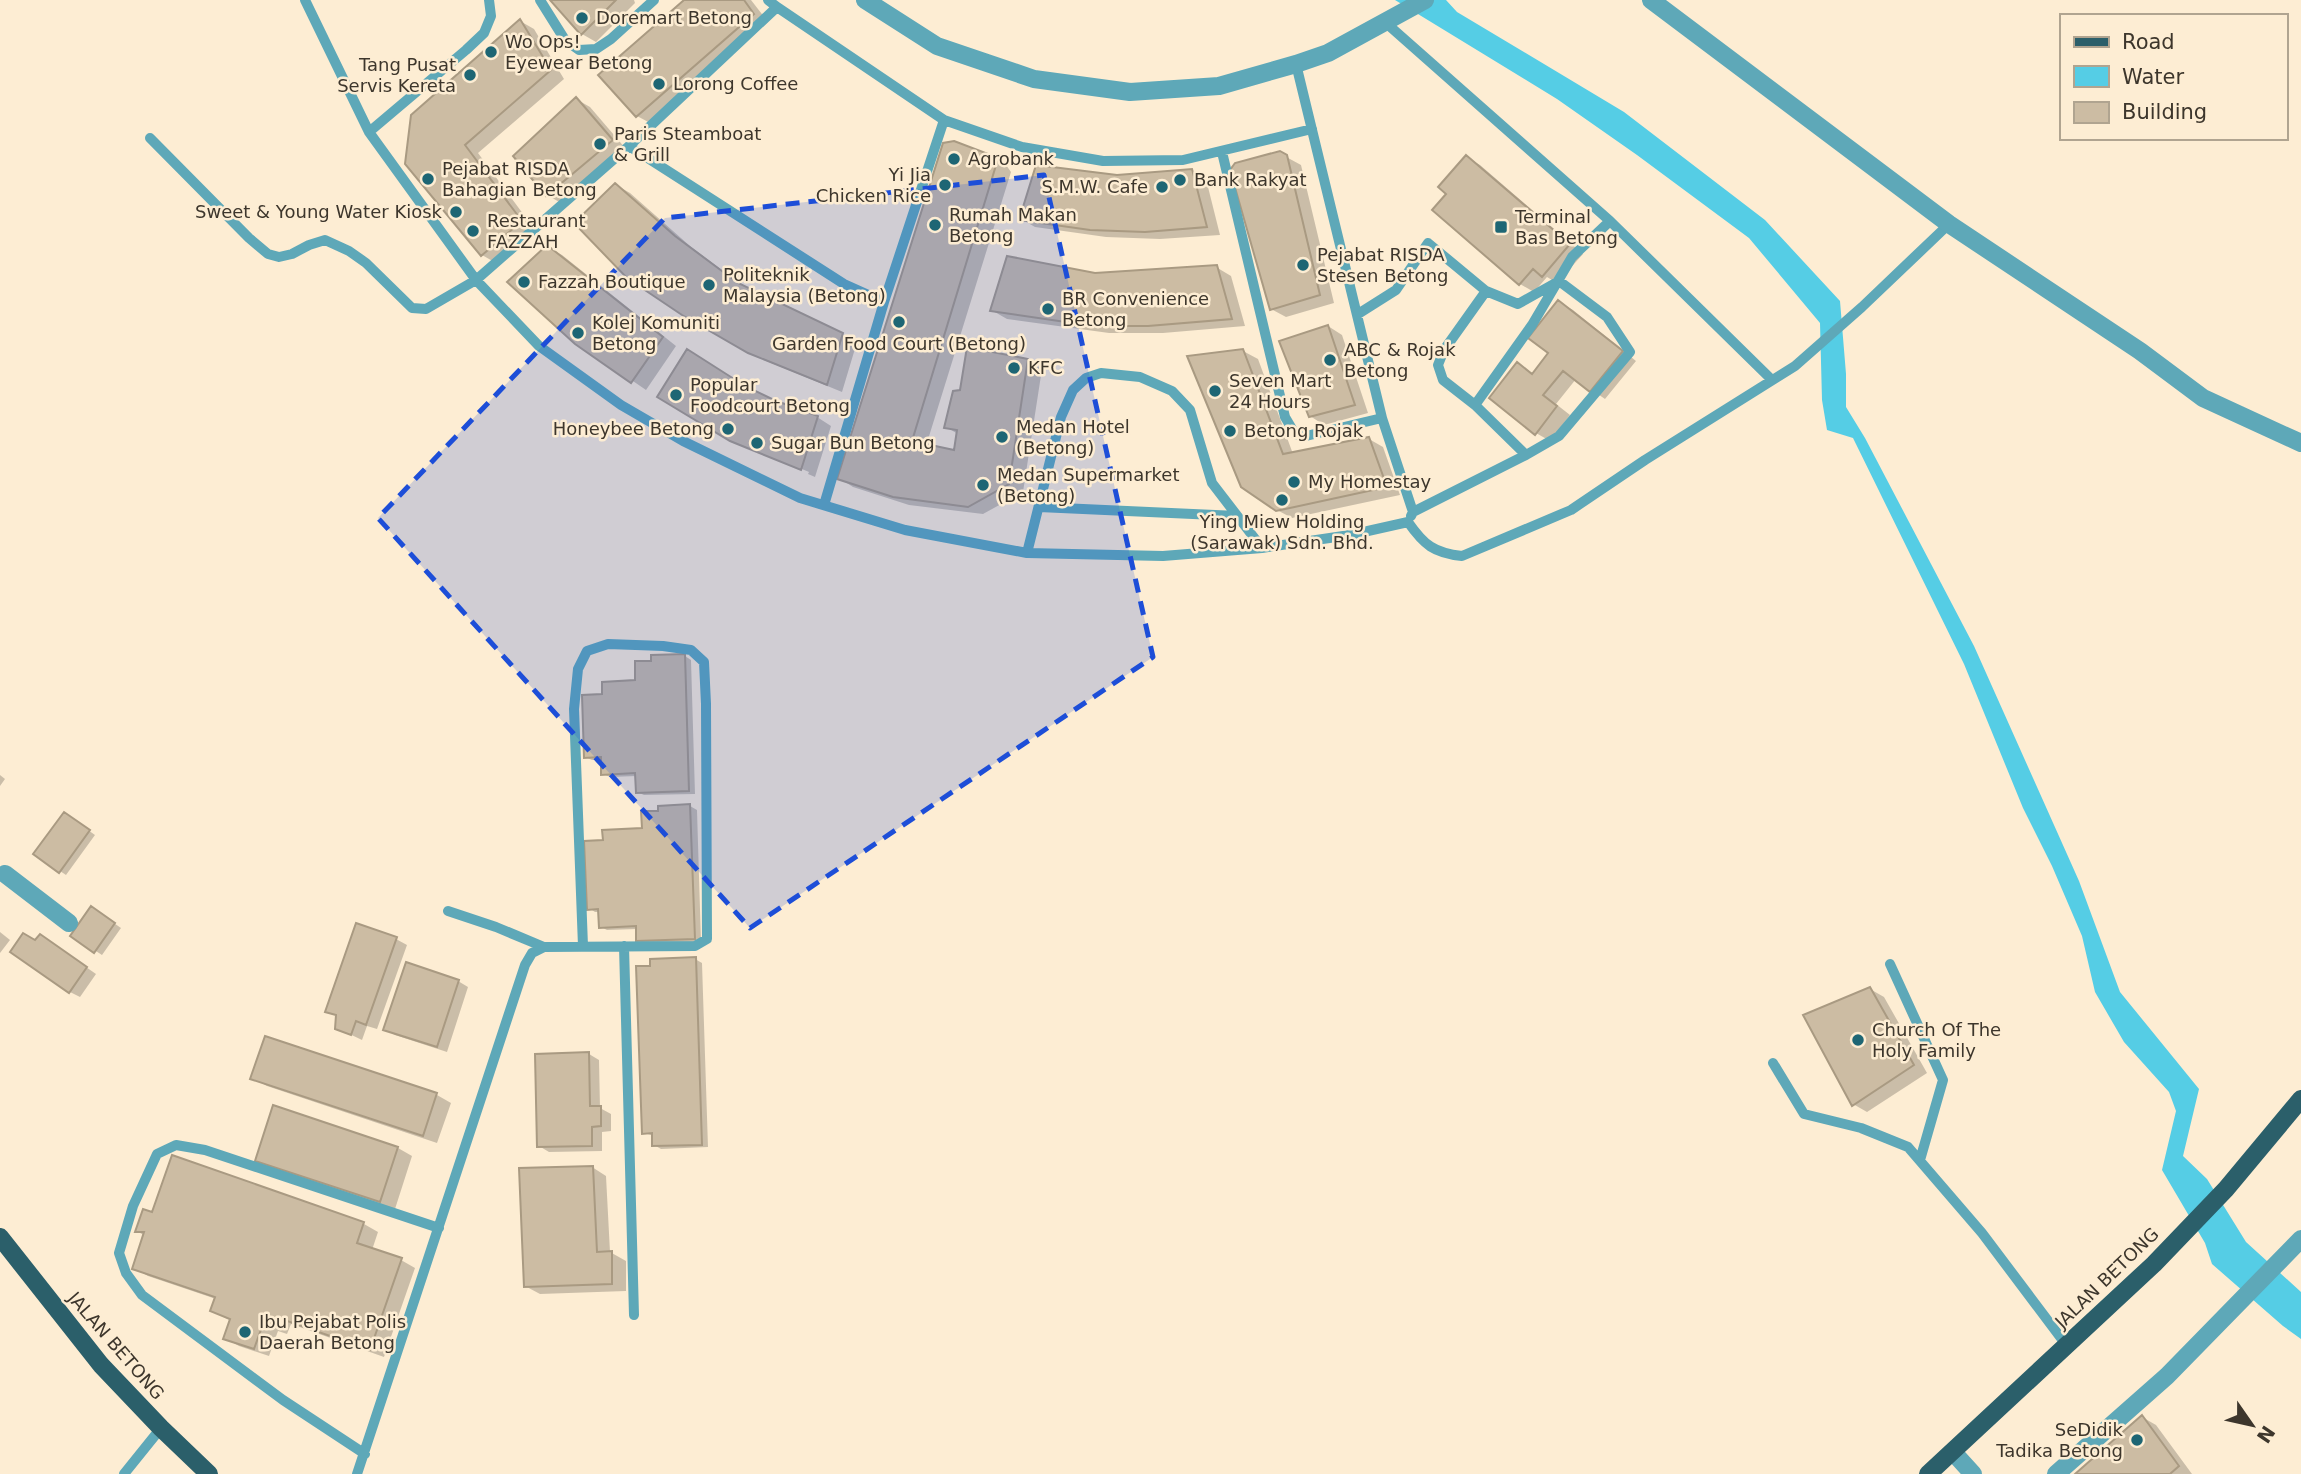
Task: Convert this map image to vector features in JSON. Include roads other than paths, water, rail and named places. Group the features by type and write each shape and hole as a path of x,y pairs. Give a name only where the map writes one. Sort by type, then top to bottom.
{"main road":[{"name":"JALAN BETONG","path":"1928,1474 2154,1264 2218,1196 2301,1099"},
{"name":"JALAN BETONG","path":"0,1237 101,1365 209,1474"}],"street":[{"path":"865,0 937,46 1034,79 1130,92 1219,86 1296,64 1328,53 1426,0"},
{"path":"1660,2 1949,224 2140,351 2203,398 2301,443"},
{"path":"6,873 69,923"},
{"path":"2056,1474 2167,1376 2301,1239"},
{"path":"1953,1452 1973,1474"}],"lane":[{"path":"305,0 369,132 476,280 539,346 621,405 718,458 800,498 905,530 1027,553 1163,556 1262,548 1350,535 1408,522"},
{"path":"369,132 484,33 491,16 489,0"},
{"path":"540,0 565,40 579,50 596,49 611,39 652,1"},
{"path":"150,138 268,254 279,257 292,254 325,240 349,251 366,263 412,308 426,309 476,280 629,146 773,4 944,120 1022,146 1104,161 1183,160 1312,129"},
{"path":"1394,19 1610,222 1771,379"},
{"path":"1296,64 1382,418 1413,512"},
{"path":"824,505 884,302 944,120"},
{"path":"629,146 844,284 884,302"},
{"path":"1222,152 1290,428 1295,434 1306,436 1382,418"},
{"path":"1475,405 1532,325 1572,257 1610,222"},
{"path":"1408,522 1422,542 1443,554 1462,556 1571,510 1795,366 1949,224"},
{"path":"1358,314 1396,290 1427,243 1486,291 1518,304 1559,281"},
{"path":"1408,522 1413,512 1559,436 1630,352 1607,317 1559,281"},
{"path":"1486,291 1444,350 1438,365 1443,380 1475,405 1526,454"},
{"path":"1027,553 1061,417 1073,390 1086,378 1101,373 1140,377 1172,391 1190,410 1212,482 1262,548"},
{"path":"1039,507 1237,516"},
{"path":"448,911 544,947 695,946 707,939 704,662 691,650 608,644 587,651 578,668 574,709 583,946"},
{"path":"624,946 634,1315"},
{"path":"357,1474 525,965 532,953 544,947"},
{"path":"1891,964 1943,1080 1920,1160"},
{"path":"1773,1063 1804,1114 1861,1128 1908,1147 1982,1233 2067,1346"},
{"path":"365,1454 283,1400 142,1295 125,1273 119,1253 133,1206 158,1154 176,1145 205,1150 439,1228"},
{"path":"124,1474 161,1428"}],"water":[{"path":"1395,0 1446,0 1457,12 1624,112 1765,220 1840,301 1846,407 1865,438 1974,646 2079,881 2120,992 2199,1089 2183,1156 2207,1179 2246,1242 2301,1292 2301,1339 2212,1264 2205,1243 2162,1170 2176,1111 2169,1092 2124,1042 2095,992 2082,936 2023,808 1964,664 1853,438 1827,430 1822,400 1820,323 1749,238 1557,99"}],"place":[{"name":"Doremart Betong","path":"582,18"},
{"name":"Wo Ops! Eyewear Betong","path":"491,52"},
{"name":"Tang Pusat Servis Kereta","path":"470,75"},
{"name":"Lorong Coffee","path":"659,84"},
{"name":"Paris Steamboat & Grill","path":"600,144"},
{"name":"Agrobank","path":"954,159"},
{"name":"Pejabat RISDA Bahagian Betong","path":"428,179"},
{"name":"Bank Rakyat","path":"1180,180"},
{"name":"Yi Jia Chicken Rice","path":"945,185"},
{"name":"S.M.W. Cafe","path":"1162,187"},
{"name":"Sweet & Young Water Kiosk","path":"456,212"},
{"name":"Rumah Makan Betong","path":"935,225"},
{"name":"Terminal Bas Betong","path":"1501,227"},
{"name":"Restaurant FAZZAH","path":"473,231"},
{"name":"Pejabat RISDA Stesen Betong","path":"1303,265"},
{"name":"Fazzah Boutique","path":"524,282"},
{"name":"Politeknik Malaysia (Betong)","path":"709,285"},
{"name":"BR Convenience Betong","path":"1048,309"},
{"name":"Garden Food Court (Betong)","path":"899,322"},
{"name":"Kolej Komuniti Betong","path":"578,333"},
{"name":"ABC & Rojak Betong","path":"1330,360"},
{"name":"KFC","path":"1014,368"},
{"name":"Seven Mart 24 Hours","path":"1215,391"},
{"name":"Popular Foodcourt Betong","path":"676,395"},
{"name":"Honeybee Betong","path":"728,429"},
{"name":"Betong Rojak","path":"1230,431"},
{"name":"Medan Hotel (Betong)","path":"1002,437"},
{"name":"Sugar Bun Betong","path":"757,443"},
{"name":"My Homestay","path":"1294,482"},
{"name":"Medan Supermarket (Betong)","path":"983,485"},
{"name":"Ying Miew Holding (Sarawak) Sdn. Bhd.","path":"1282,500"},
{"name":"Church Of The Holy Family","path":"1858,1040"},
{"name":"Ibu Pejabat Polis Daerah Betong","path":"245,1332"},
{"name":"SeDidik Tadika Betong","path":"2137,1440"}]}
